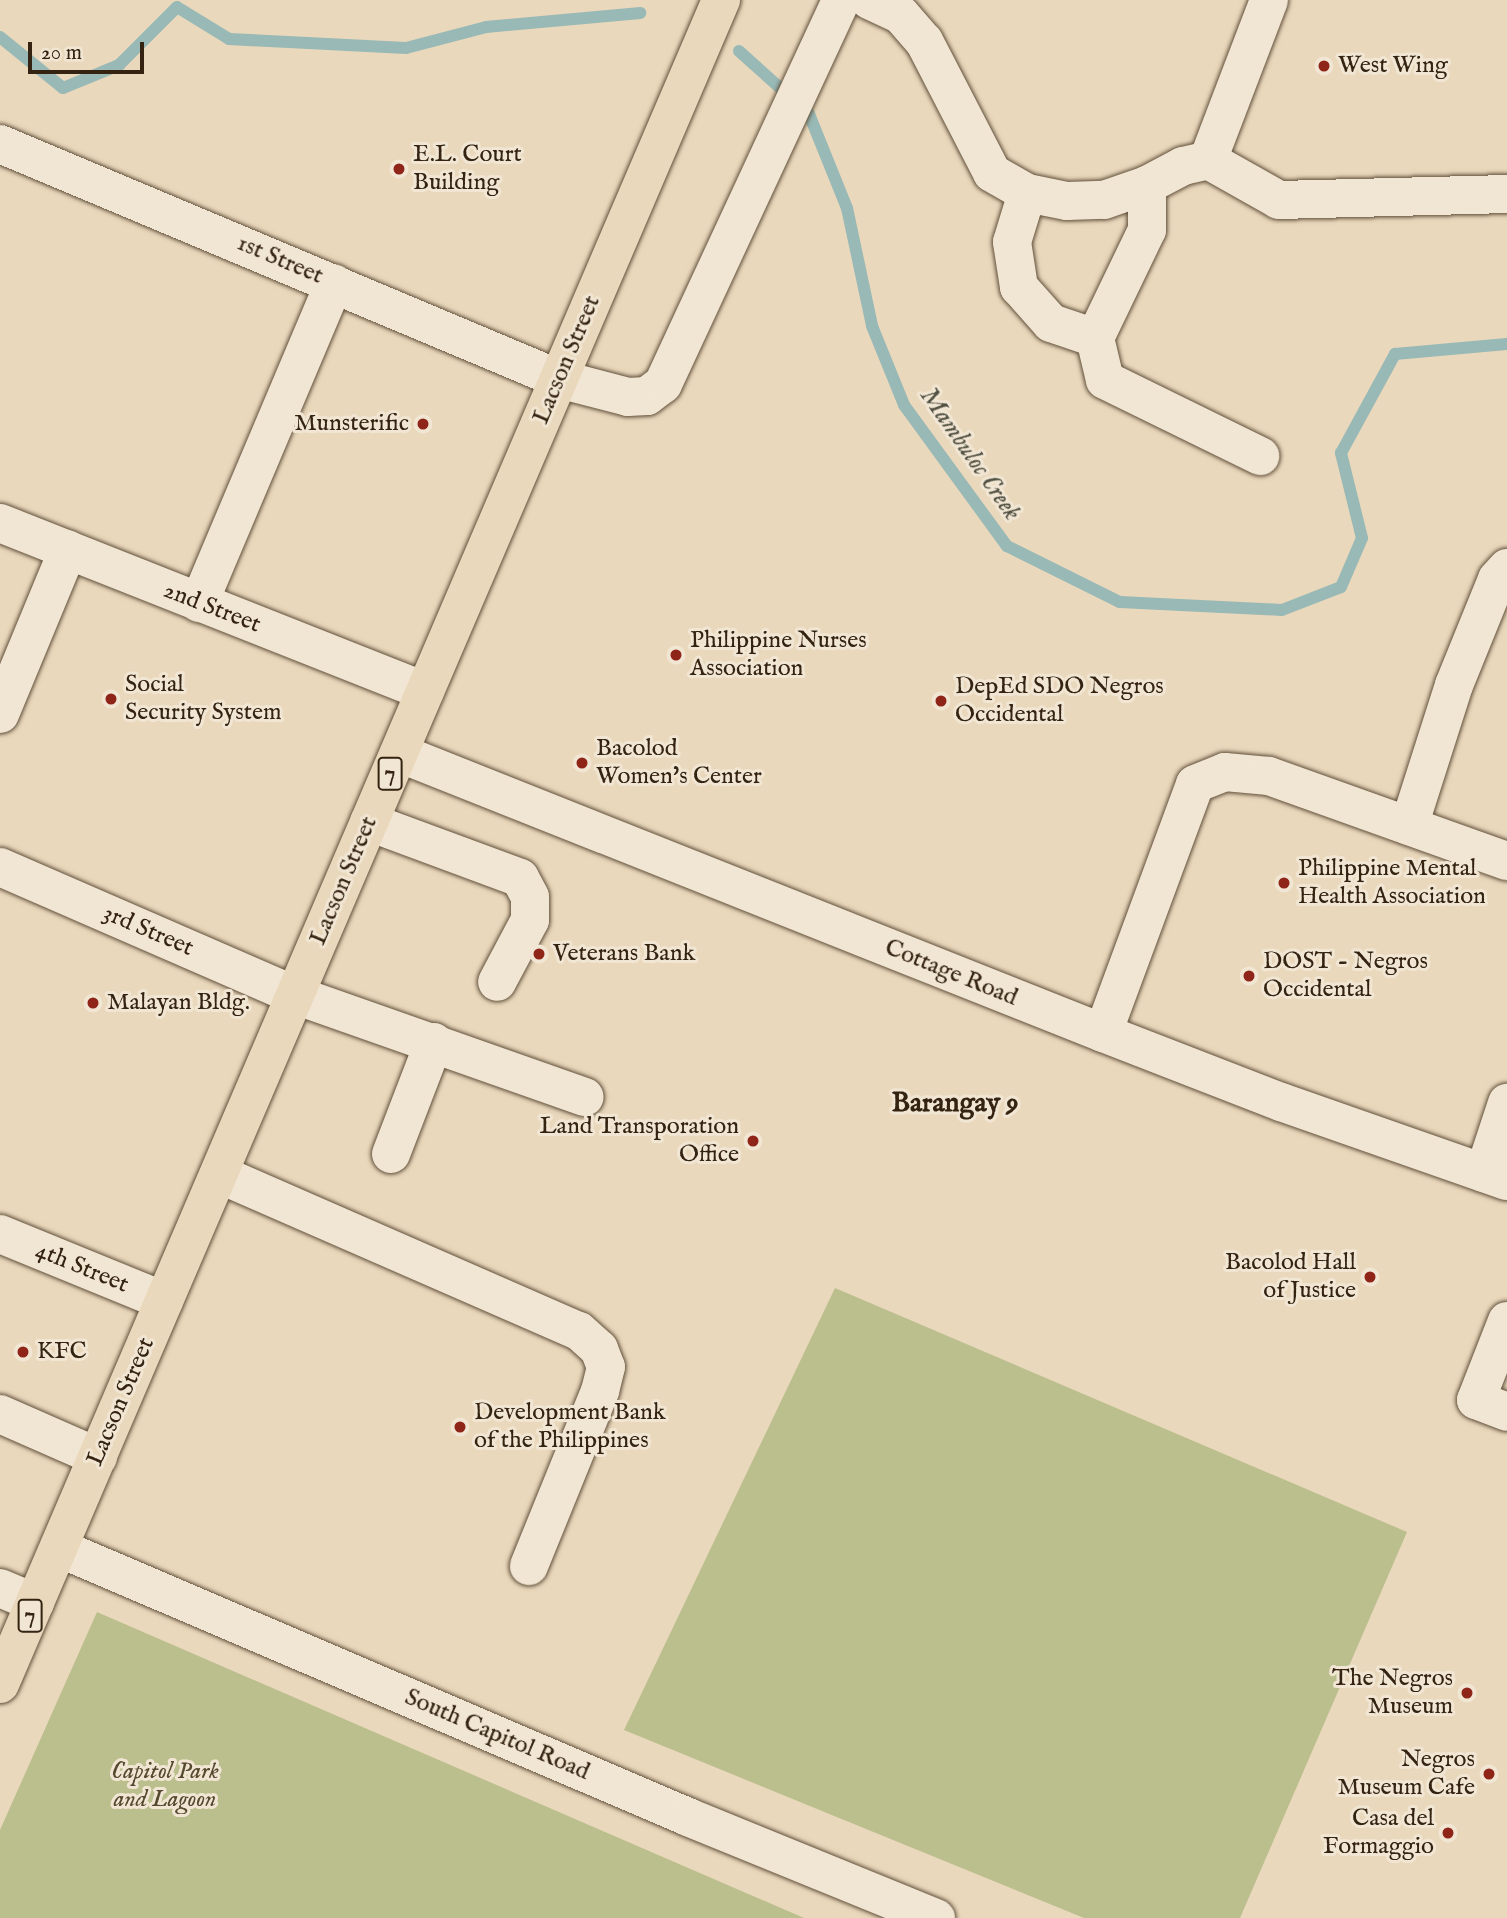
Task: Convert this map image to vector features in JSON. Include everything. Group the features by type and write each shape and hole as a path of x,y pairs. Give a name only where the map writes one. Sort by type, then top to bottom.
{"main road":[{"name":"Lacson Street","path":"0,1684 19,1619 59,1548 721,0"}],"street":[{"name":"1st Street","path":"0,144 559,379 628,397 647,396 663,383 841,0"},
{"path":"869,0 901,15 924,41 992,173 1027,193 1067,201 1104,200 1147,186 1183,166 1208,160 1279,201 1507,194"},
{"path":"1208,160 1269,0"},
{"path":"1147,186 1146,230 1096,338 1105,380 1261,456"},
{"path":"1027,193 1012,242 1019,287 1051,323 1096,338"},
{"path":"199,603 334,283"},
{"name":"2nd Street","path":"0,523 425,691"},
{"path":"0,714 68,550"},
{"path":"1409,826 1454,685 1497,579 1507,568"},
{"name":"Cottage Road","path":"399,753 1281,1102 1495,1177"},
{"path":"1103,1033 1195,784 1225,772 1269,776 1507,861"},
{"path":"369,822 520,878 530,897 530,920 497,982"},
{"name":"3rd Street","path":"0,866 295,995 585,1097"},
{"path":"391,1154 434,1042"},
{"path":"1495,1177 1507,1103"},
{"path":"219,1174 579,1331 599,1349 606,1367 600,1391 529,1566"},
{"name":"4th Street","path":"0,1234 164,1301"},
{"path":"1507,1321 1476,1400 1507,1412"},
{"path":"0,1414 98,1457"},
{"name":"South Capitol Road","path":"59,1548 248,1627 465,1723 936,1918"},
{"path":"0,1588 19,1619"}],"green space":[{"path":"835,1288 1407,1532 1240,1918 1084,1918 624,1730"},
{"name":"Capitol Park and Lagoon","path":"97,1612 804,1918 0,1918 0,1830"}],"waterway":[{"name":"Mambuloc Creek","path":"0,37 63,88 119,65 177,7 229,39 406,48 486,27 640,13"},
{"name":"Mambuloc Creek","path":"739,51 809,114 847,208 872,326 904,405 1007,546 1120,602 1282,610 1341,587 1362,538 1341,453 1395,354 1507,344"}],"place":[{"name":"West Wing","path":"1324,66"},
{"name":"E.L. Court Building","path":"399,169"},
{"name":"Munsterific","path":"423,424"},
{"name":"Philippine Nurses Association","path":"676,655"},
{"name":"Social Security System","path":"111,699"},
{"name":"DepEd SDO Negros Occidental","path":"941,701"},
{"name":"Bacolod Women's Center","path":"582,763"},
{"name":"Philippine Mental Health Association","path":"1284,883"},
{"name":"Veterans Bank","path":"539,954"},
{"name":"DOST - Negros Occidental","path":"1249,976"},
{"name":"Malayan Bldg.","path":"93,1003"},
{"name":"Land Transporation Office","path":"753,1141"},
{"name":"Bacolod Hall of Justice","path":"1370,1277"},
{"name":"KFC","path":"23,1352"},
{"name":"Development Bank of the Philippines","path":"460,1427"},
{"name":"The Negros Museum","path":"1467,1693"},
{"name":"Negros Museum Cafe","path":"1489,1774"},
{"name":"Casa del Formaggio","path":"1448,1833"}],"district":[{"name":"Barangay 9","path":"955,1104"}]}
